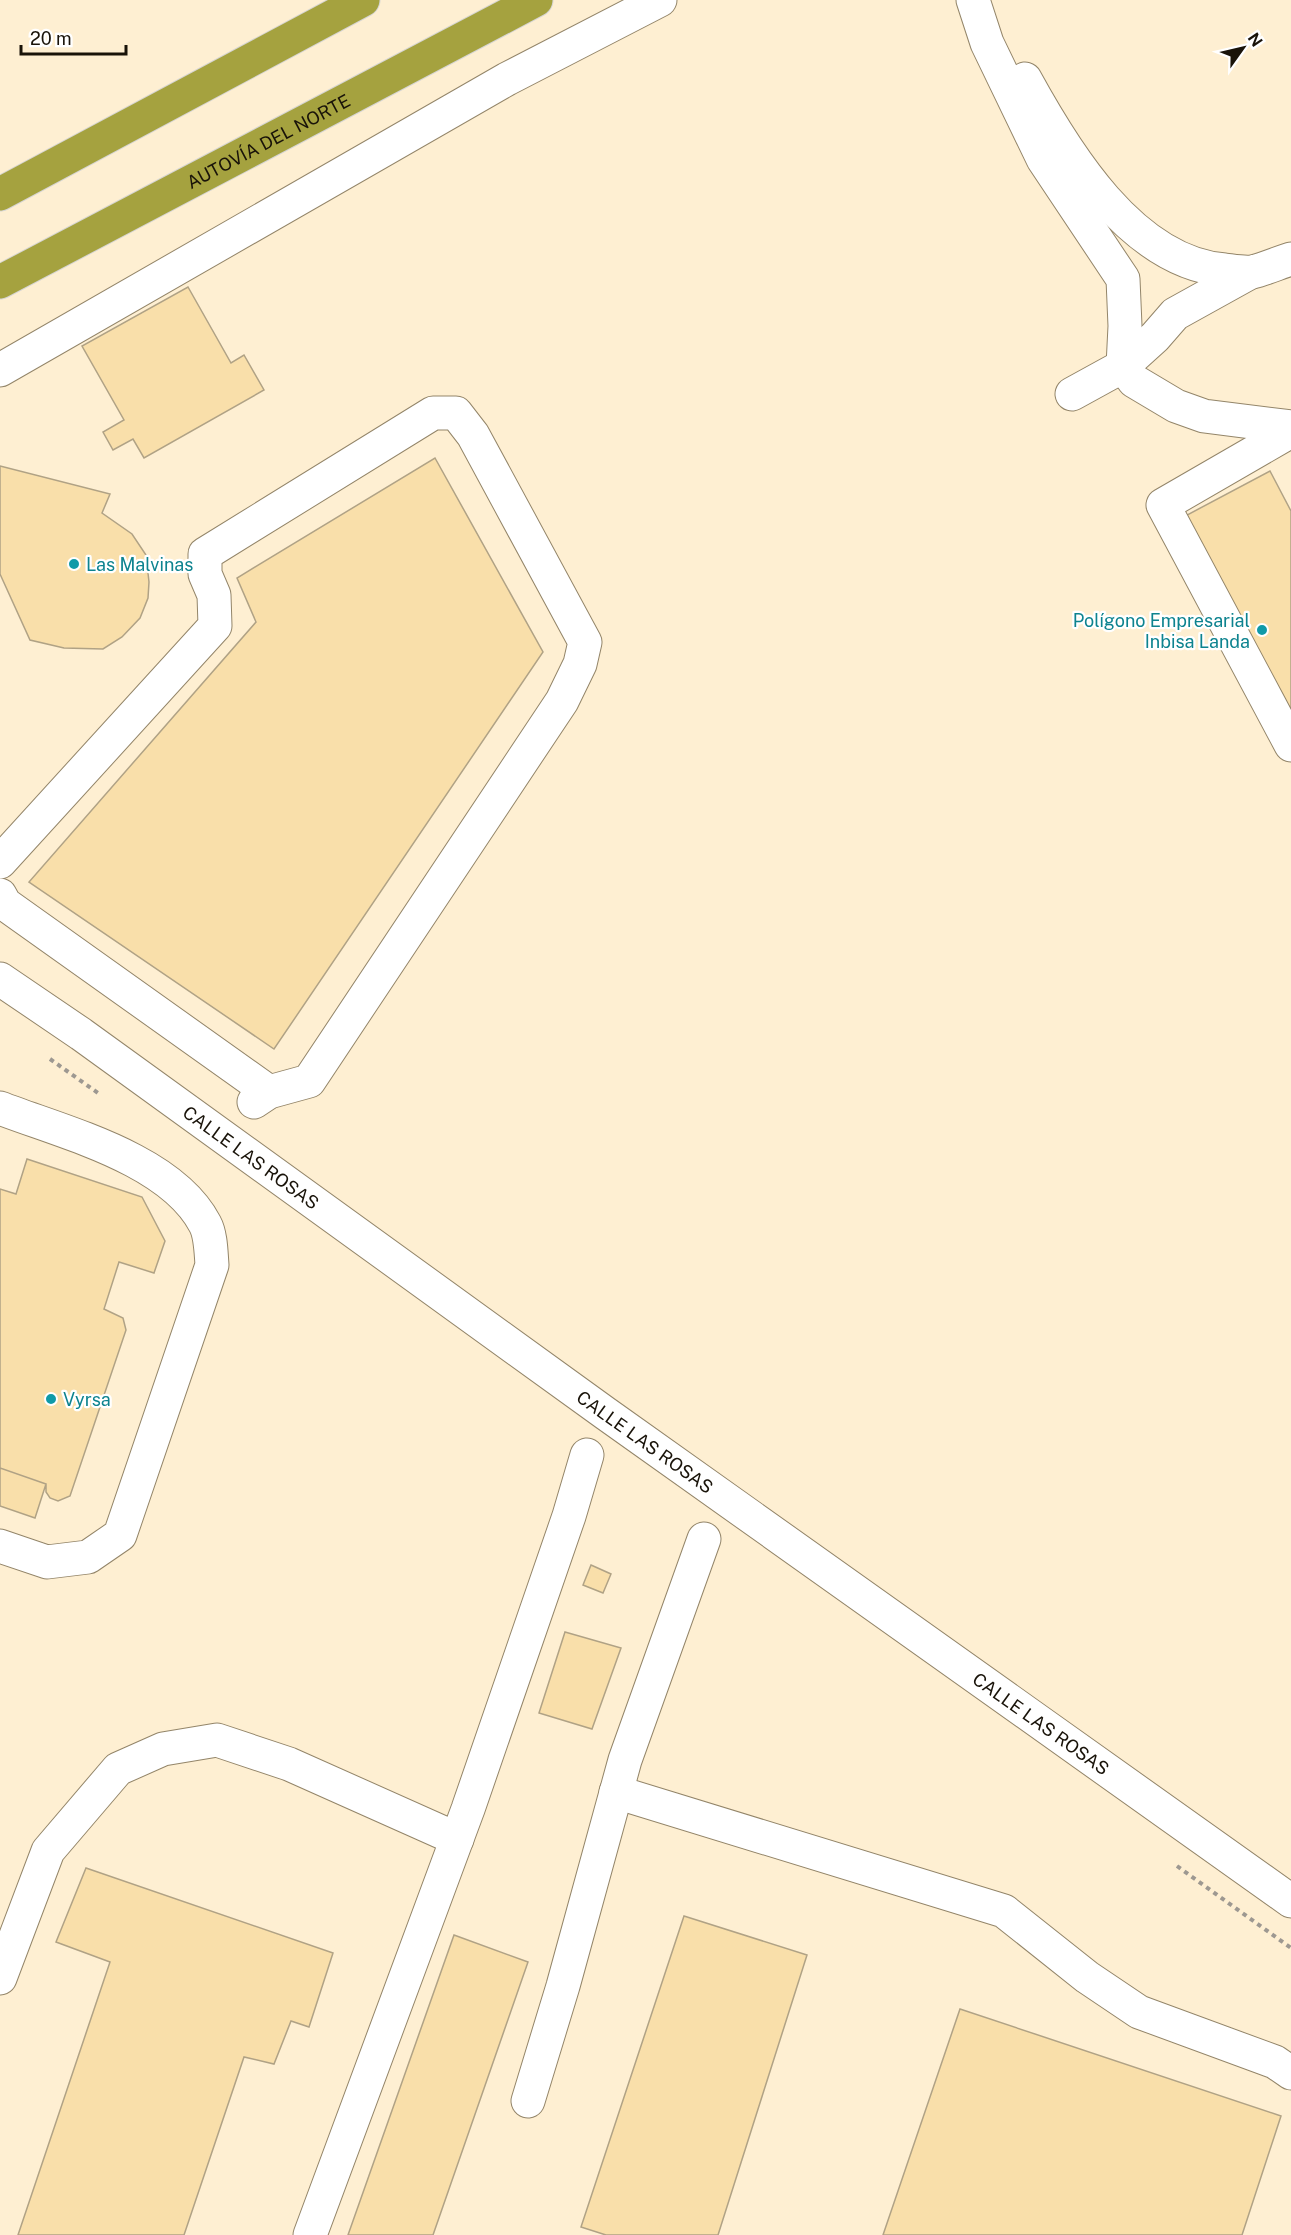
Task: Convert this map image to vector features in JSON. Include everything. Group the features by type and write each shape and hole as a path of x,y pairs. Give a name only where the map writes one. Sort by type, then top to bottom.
{"highway":[{"path":"0,194 363,0"},
{"name":"AUTOVÍA DEL NORTE","path":"0,282 536,0"}],"street":[{"path":"0,370 507,79 660,0"},
{"path":"973,0 987,43 1043,159 1123,279 1125,326 1123,366 1134,381 1176,406 1204,416 1291,426"},
{"path":"984,0 1026,81 1070,155 1121,216 1161,249 1203,268 1251,272"},
{"path":"1072,394 1123,366 1155,337 1175,314 1202,296 1251,272 1291,259"},
{"path":"1152,393 1146,365 1155,337"},
{"path":"0,862 215,626 214,595 205,574 205,554 433,413 456,413 473,435 585,642 580,664 562,701 309,1081 261,1097 5,904 0,895"},
{"path":"1291,431 1163,504 1291,745"},
{"name":"CALLE LAS ROSAS","path":"0,979 81,1034 577,1393 1291,1901"},
{"path":"0,1108 145,1164 185,1196 206,1226 212,1265 120,1535 88,1557 47,1562 0,1546"},
{"path":"310,2235 457,1839 569,1516 587,1455"},
{"path":"528,2101 563,1986 625,1760 704,1539"},
{"path":"0,1978 48,1851 118,1769 163,1749 217,1740 289,1764 457,1839"},
{"path":"616,1792 1004,1911 1087,1977 1139,2012 1275,2062 1291,2073"}],"shaded area":[{"path":"0,0 1291,0 1291,2235 0,2235"}],"building":[{"path":"188,287 231,363 244,355 264,390 144,458 133,439 113,450 103,432 124,420 82,346"},
{"path":"435,458 543,652 274,1049 29,882 256,622 237,578"},
{"name":"Las Malvinas","path":"0,466 110,494 102,513 132,534 146,555 149,582 148,598 140,618 122,637 103,649 64,648 30,640 0,574"},
{"name":"Polígono Empresarial Inbisa Landa","path":"1270,471 1291,511 1291,738 1174,522"},
{"name":"Vyrsa","path":"27,1159 142,1197 165,1241 154,1273 119,1262 104,1309 123,1318 126,1330 70,1496 58,1501 50,1498 46,1492 46,1484 0,1468 0,1189 16,1194"},
{"path":"0,1468 46,1484 35,1518 0,1506"},
{"path":"591,1565 611,1574 603,1593 583,1585"},
{"path":"565,1632 621,1648 592,1729 539,1713"},
{"path":"86,1868 333,1953 309,2027 291,2021 274,2064 244,2057 184,2235 18,2235 110,1962 56,1942"},
{"path":"684,1916 807,1955 718,2235 606,2235 581,2227"},
{"path":"454,1935 528,1962 433,2235 348,2235"},
{"path":"960,2009 1281,2116 1242,2235 883,2235"}],"place":[{"name":"Las Malvinas","path":"74,564"},
{"name":"Polígono Empresarial Inbisa Landa","path":"1262,630"},
{"name":"Vyrsa","path":"51,1399"}]}
